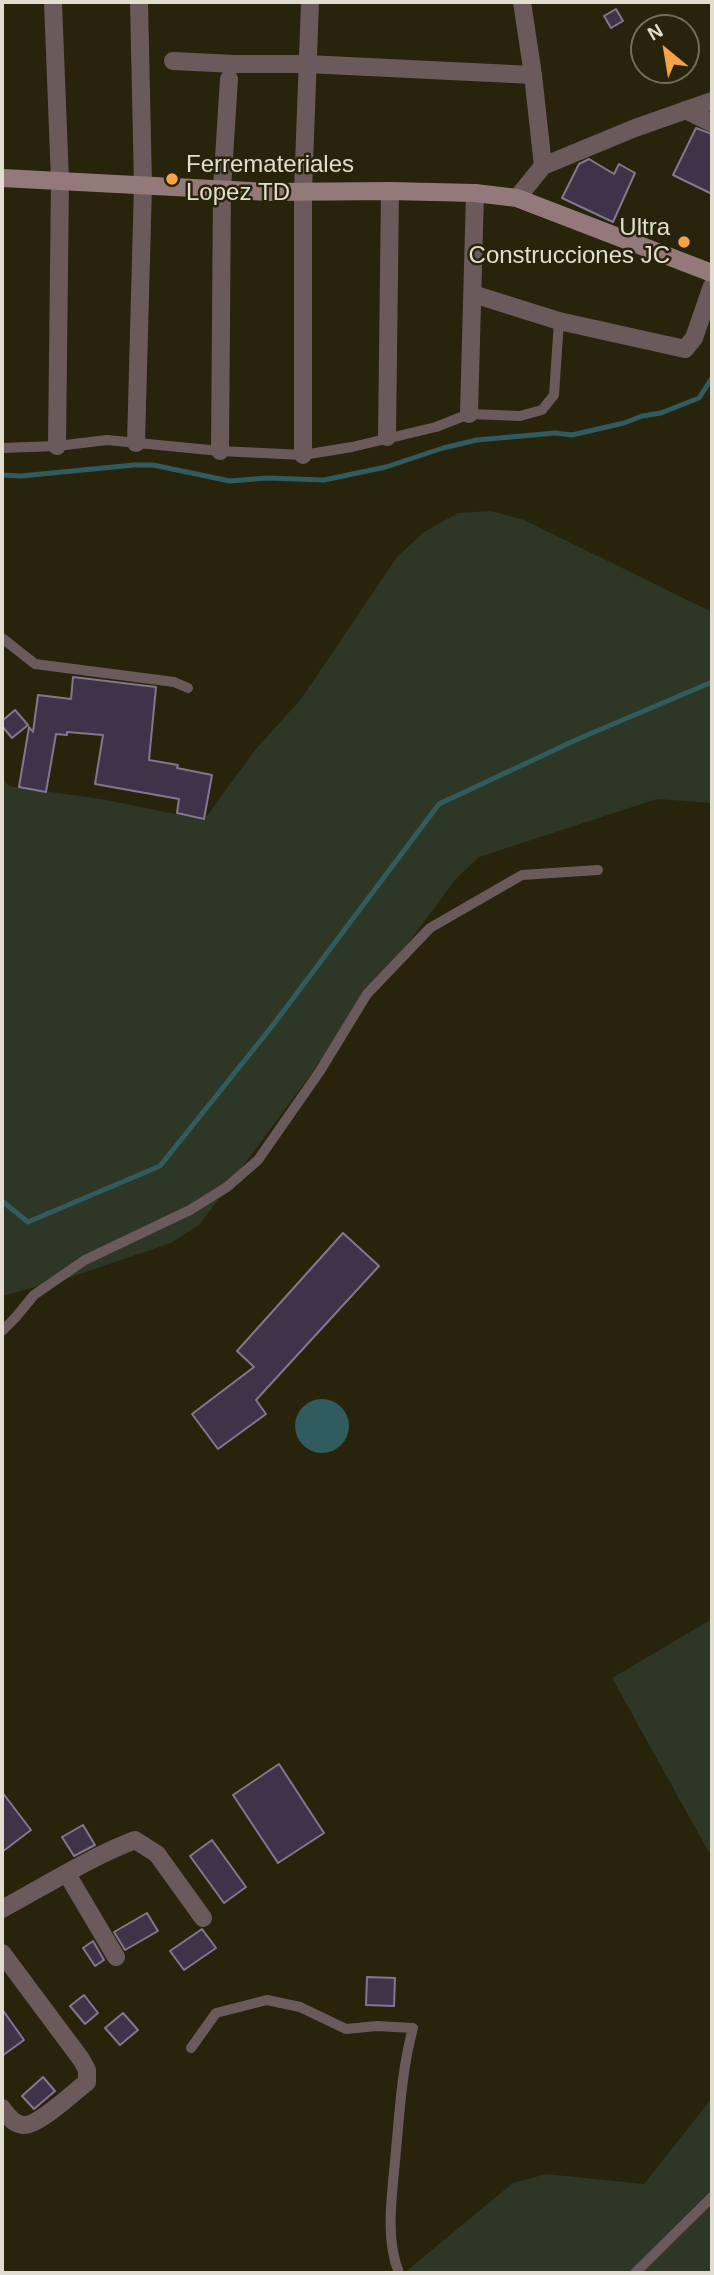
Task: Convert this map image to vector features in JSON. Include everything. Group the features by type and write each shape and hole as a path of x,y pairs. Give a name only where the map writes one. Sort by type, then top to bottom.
{"main road":[{"path":"2,178 222,189 475,193 517,198 712,273"}],"street":[{"path":"53,2 60,181 57,446"},
{"path":"136,443 143,185 139,2"},
{"path":"303,454 303,191 310,2"},
{"path":"522,2 543,166"},
{"path":"173,61 307,64 533,75"},
{"path":"220,451 222,189 229,79"},
{"path":"517,198 543,166 635,128 712,101"},
{"path":"685,110 712,123"},
{"path":"387,438 390,191"},
{"path":"469,414 475,193"},
{"path":"473,294 559,321 685,349 694,338 712,286"},
{"path":"2,1909 105,1851 135,1840 158,1854 203,1918"},
{"path":"66,1874 116,1957"},
{"path":"2,1953 87,2070 87,2082 32,2124 21,2126 11,2120 2,2108"}],"lane":[{"path":"2,448 57,446 107,440 220,451 303,454 352,447 436,427 469,414 520,416 542,410 554,395 559,321"},
{"path":"2,638 35,664 174,682 188,688"},
{"path":"2,1331 33,1295 85,1260 190,1210 228,1187 258,1160 320,1070 367,994 430,928 522,875 598,870"},
{"path":"191,2048 216,2013 267,2000 300,2007 346,2029 377,2026 413,2028 404,2061 391,2210 392,2256 399,2273"},
{"path":"635,2273 712,2197"}],"green space":[{"path":"491,511 524,520 712,612 712,803 657,799 479,857 455,880 200,1224 171,1243 68,1278 2,1296 2,777 9,786 107,800 204,820 255,750 301,699 397,557 424,532 458,513"},
{"path":"712,1619 712,1858 612,1678"},
{"path":"712,2098 712,2273 404,2273 513,2183 546,2174 644,2184"}],"water":[{"path":"327,1399 337,1403 345,1411 349,1426 345,1441 337,1449 317,1453 307,1449 299,1441 295,1421 299,1411 307,1403"}],"building":[{"path":"616,9 623,21 611,28 604,16"},
{"path":"696,128 712,134 712,194 673,175"},
{"path":"589,159 614,174 619,164 635,173 613,222 562,198 579,164"},
{"path":"73,677 156,687 149,760 212,775 204,819 177,813 179,799 95,784 103,735 67,732 67,735 56,734 46,792 19,787 29,727 33,732 38,695 71,699"},
{"path":"15,710 28,725 12,738 2,726 2,721"},
{"path":"343,1233 379,1266 256,1400 266,1414 218,1449 192,1414 254,1367 237,1351"},
{"path":"279,1764 324,1833 278,1863 233,1795"},
{"path":"2,1792 31,1830 2,1852"},
{"path":"83,1825 95,1845 74,1856 62,1837"},
{"path":"212,1840 246,1887 224,1903 190,1856"},
{"path":"147,1913 158,1931 125,1950 114,1932"},
{"path":"202,1929 216,1948 184,1970 170,1951"},
{"path":"93,1941 104,1960 95,1966 83,1948"},
{"path":"367,1977 395,1978 394,2006 366,2005"},
{"path":"84,1995 98,2013 85,2024 70,2006"},
{"path":"2,2009 24,2040 2,2056"},
{"path":"123,2013 138,2030 120,2045 105,2028"},
{"path":"43,2077 55,2091 34,2109 22,2096"}],"waterway":[{"path":"2,475 21,476 153,465 230,481 267,478 324,480 386,467 477,440 555,433 572,435 624,423 661,413 699,398 712,378"},
{"path":"2,1201 28,1222 160,1166 273,1025 439,804 578,739 712,682"}],"place":[{"name":"Ferremateriales Lopez TD","path":"172,179"},
{"name":"Ultra Construcciones JC","path":"684,242"}]}
